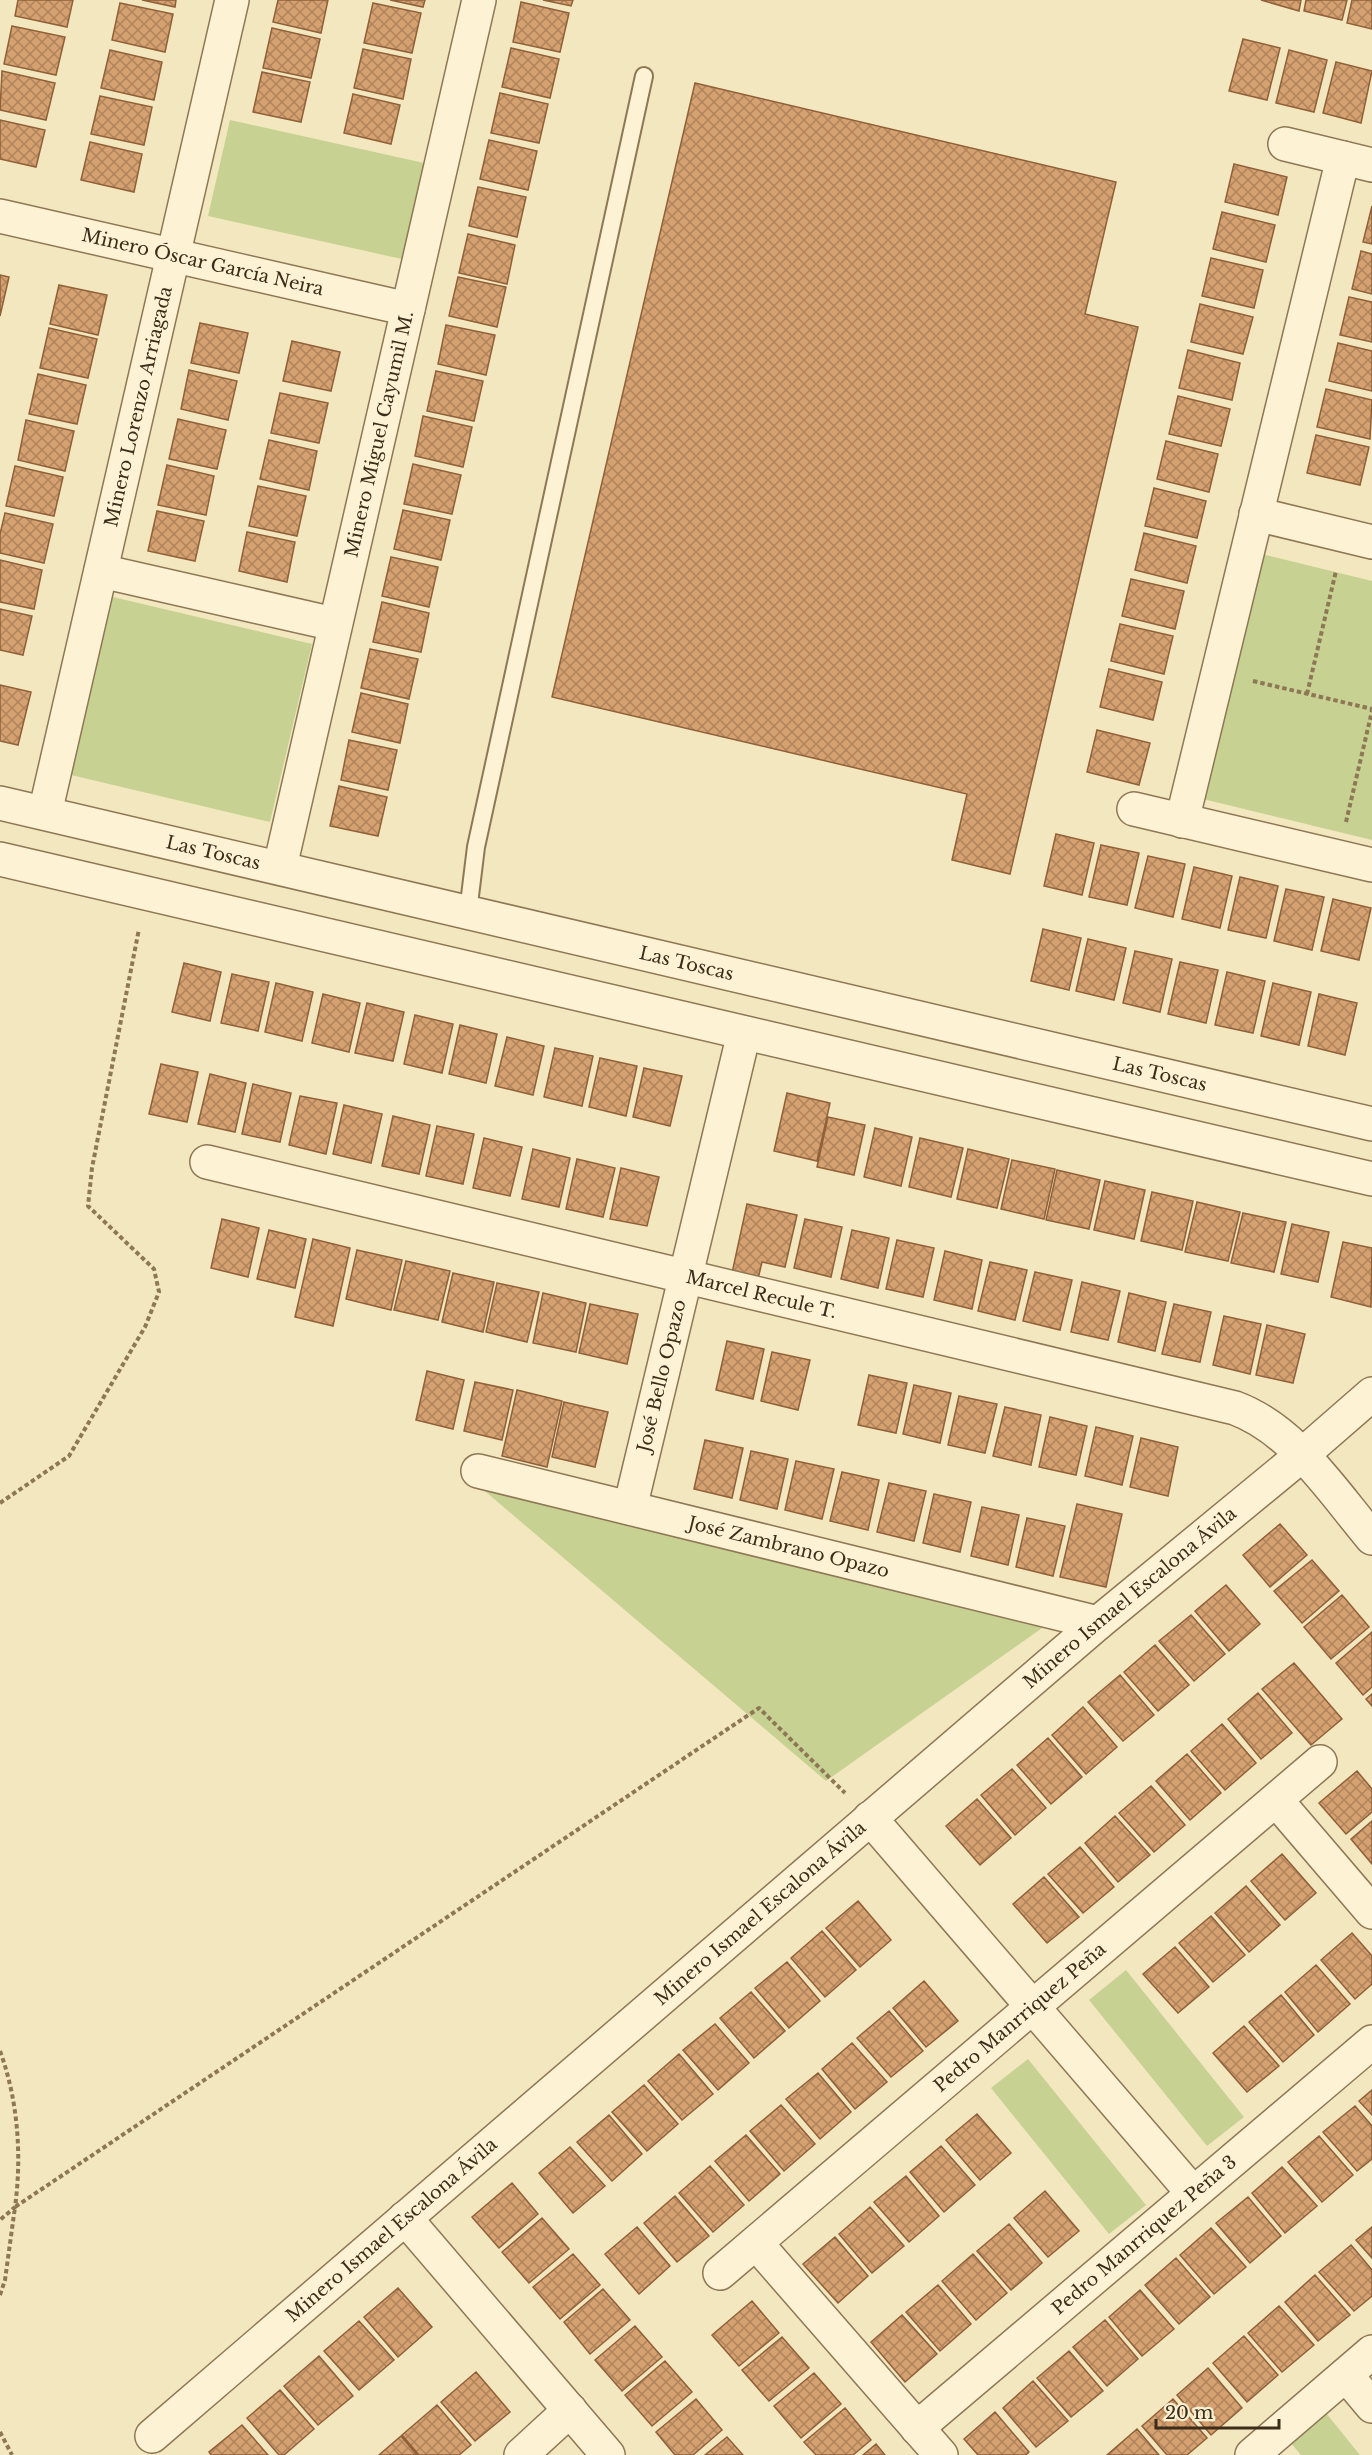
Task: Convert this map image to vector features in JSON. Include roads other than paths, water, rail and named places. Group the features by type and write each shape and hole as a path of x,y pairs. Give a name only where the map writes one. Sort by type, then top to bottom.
{"street":[{"name":"Minero Lorenzo Arriagada","path":"45,813 232,0"},
{"name":"Minero Miguel Cayumil M.","path":"280,867 479,0"},
{"path":"1182,820 1256,514 1357,161 1285,144"},
{"name":"Minero Óscar García Neira","path":"0,216 408,309"},
{"path":"1256,514 1372,542"},
{"path":"101,571 334,624"},
{"name":"Las Toscas","path":"0,803 1372,1124"},
{"path":"1134,809 1372,865"},
{"path":"0,859 1372,1179"},
{"name":"José Bello Opazo","path":"630,1508 744,1033"},
{"name":"Marcel Recule T.","path":"207,1162 1236,1408 1267,1423 1302,1455 1372,1538"},
{"name":"Minero Ismael Escalona Ávila","path":"152,2436 1098,1623 1302,1455 1372,1394"},
{"name":"José Zambrano Opazo","path":"478,1471 1098,1623"},
{"name":"Pedro Manrriquez Peña","path":"720,2272 1320,1762"},
{"path":"1276,1800 1372,1912"},
{"path":"870,1818 1194,2193"},
{"name":"Pedro Manrriquez Peña 3","path":"917,2428 1372,2042"},
{"path":"405,2218 608,2455"},
{"path":"756,2242 941,2455"},
{"path":"1252,2455 1372,2352"},
{"path":"1346,2375 1372,2406"},
{"path":"521,2455 570,2410"}],"lane":[{"path":"468,912 476,847 644,76"}]}
